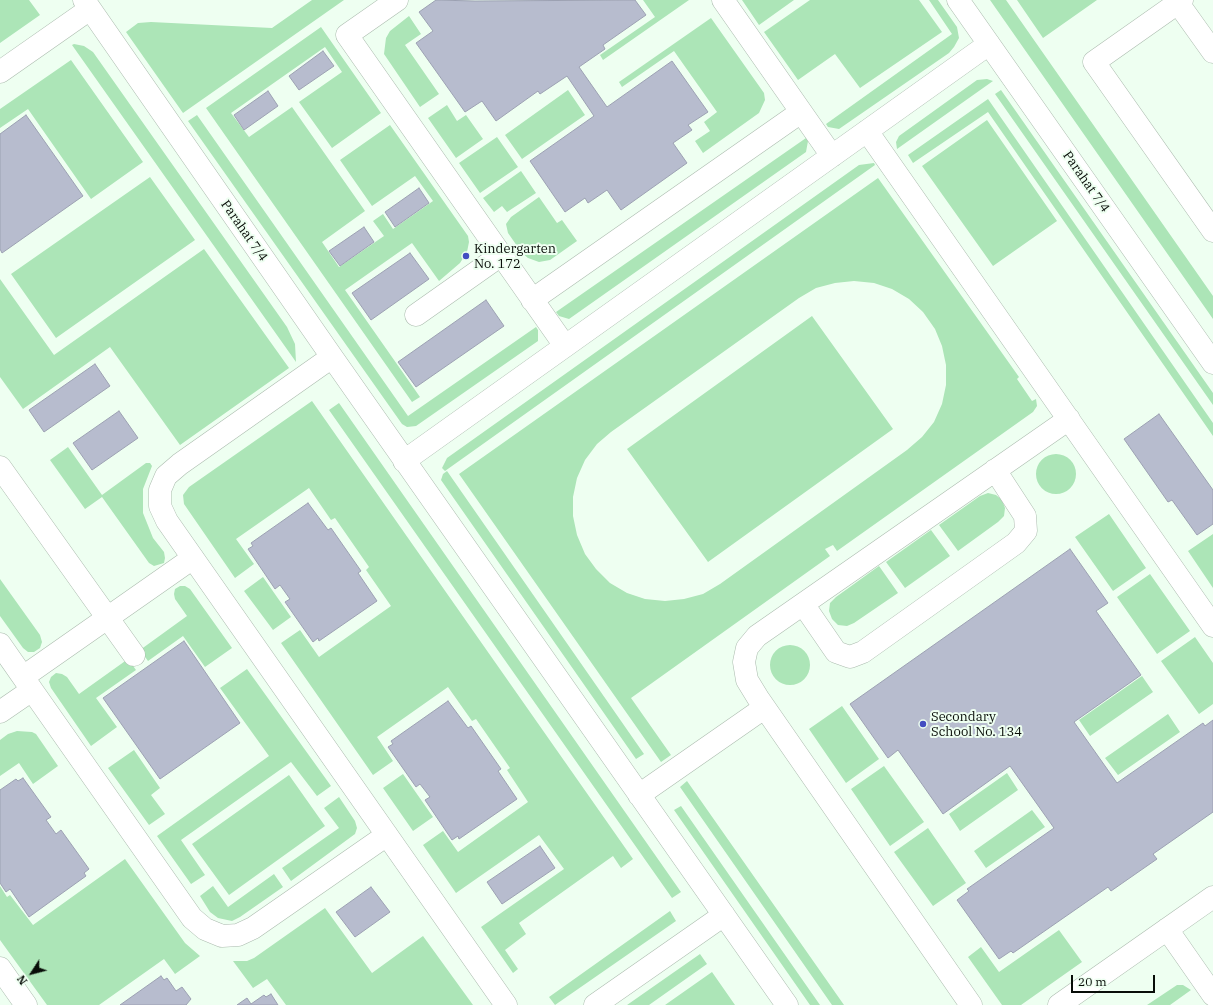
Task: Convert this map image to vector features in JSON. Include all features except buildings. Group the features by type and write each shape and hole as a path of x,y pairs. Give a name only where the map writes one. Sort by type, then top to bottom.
{"street":[{"path":"397,0 347,35 565,346"},
{"path":"723,0 832,156"},
{"name":"Parahat 7/4","path":"958,0 1213,363"},
{"path":"1213,52 1180,1 1094,62 1213,231"},
{"path":"0,72 87,4"},
{"name":"Parahat 7/4","path":"87,4 404,461 787,1005"},
{"path":"404,461 989,44"},
{"path":"532,300 801,112"},
{"path":"867,131 1213,626"},
{"path":"416,315 501,255"},
{"path":"332,357 180,464 166,476 160,490 160,506 167,521 506,1005"},
{"path":"972,1005 764,708 747,680 744,662 747,648 757,636 1069,418"},
{"path":"0,467 134,654"},
{"path":"803,604 836,652 850,657 863,652 1016,543 1026,531 1025,516 995,470"},
{"path":"0,712 28,683 108,618 193,558"},
{"path":"0,644 192,918 205,929 222,936 238,935 253,928 387,835"},
{"path":"639,795 764,708"},
{"path":"1059,1005 1213,896"},
{"path":"595,1005 724,915"},
{"path":"1167,929 1213,994"},
{"path":"0,968 26,1005"}],"green space":[{"path":"0,0 29,0 40,15 0,43"},
{"path":"312,0 344,0 183,113 126,32 138,23 151,22 272,28"},
{"path":"643,0 689,0 603,60 600,55 655,17"},
{"path":"742,0 794,0 759,25"},
{"path":"810,0 919,0 942,32 860,88 835,54 798,80 764,32"},
{"path":"929,0 938,0 957,27 959,38 954,47 949,53 839,129 828,127 826,124 952,34"},
{"path":"990,0 1006,0 1213,296 1213,319"},
{"path":"1017,0 1097,0 1043,38"},
{"path":"409,16 421,34 405,45 439,94 420,107 384,54 386,38 390,31"},
{"path":"711,18 764,93 765,100 759,113 703,153 695,141 710,131 704,122 717,112 674,51 622,87 619,82"},
{"path":"321,27 381,113 332,148 299,102 342,72 325,47 231,113 249,137 292,107 365,211 322,242 339,267 384,236 373,221 383,214 393,229 433,201 415,176 372,206 340,160 390,125 468,236 469,242 467,252 460,263 439,281 412,243 345,290 420,397 412,402 206,108"},
{"path":"72,45 84,46 93,52 287,327 295,344 296,362"},
{"path":"71,60 143,162 91,199 28,109 0,128 0,109"},
{"path":"987,79 993,81 897,149 896,142 899,136 977,80"},
{"path":"568,90 585,115 522,159 505,135"},
{"path":"1001,90 1213,393 1213,405 995,94"},
{"path":"988,99 1213,423 1213,436 988,112 913,163 908,155"},
{"path":"447,105 457,121 466,115 483,139 456,158 428,118"},
{"path":"197,115 408,416 536,327 538,330 538,341 416,426 407,427 402,424 188,121"},
{"path":"987,120 1057,221 993,266 922,166"},
{"path":"497,137 518,167 480,193 459,163"},
{"path":"806,138 808,141 806,152 569,319 559,316 556,312"},
{"path":"874,163 875,165 445,471 442,468 447,458 859,165"},
{"path":"521,171 536,193 507,212 502,206 494,212 483,198"},
{"path":"150,177 195,240 56,338 11,274"},
{"path":"878,178 1019,377 1017,379 1032,401 1036,399 1037,406 1033,412 837,551 833,545 825,549 830,556 631,698 671,755 661,762 459,474","holes":["854,281 874,283 892,289 909,299 923,312 935,329 942,346 946,365 946,385 942,404 934,422 922,437 907,450 720,584 703,594 684,599 665,601 645,599 627,593 610,583 596,569 585,554 577,535 573,516 573,497 577,478 585,460 597,444 611,432 799,298 816,288 835,283"]},
{"path":"539,197 557,223 562,220 577,241 550,260 539,262 528,258 522,253 508,233 506,224 511,217"},
{"path":"204,249 289,368 180,445 110,347 23,409 0,377 0,279 54,355"},
{"path":"812,316 893,429 708,562 627,449"},
{"path":"312,401 633,859 621,868 613,856 519,923 526,934 505,950 518,969 513,973 481,927 564,869 539,835 456,893 423,845 443,831 458,852 528,802 507,770 510,768 476,719 472,721 448,687 377,737 393,761 373,775 281,643 300,630 319,657 391,606 366,570 369,567 335,518 331,520 309,488 236,539 254,564 235,578 184,504 183,495 189,487"},
{"path":"339,403 681,892 672,898 329,410"},
{"path":"68,447 102,495 146,463 150,463 152,466 143,489 143,513 153,538 164,552 164,563 154,566 149,563 102,497 85,509 50,460"},
{"path":"1052,454 1060,454 1067,457 1073,463 1076,474 1073,485 1067,491 1060,494 1052,494 1045,491 1039,485 1036,478 1036,470 1039,463 1045,457"},
{"path":"447,471 644,754 636,759 441,480 443,474"},
{"path":"988,493 996,495 1002,500 1005,508 1004,516 958,551 939,525 980,496"},
{"path":"1109,514 1146,568 1113,591 1075,537"},
{"path":"931,530 950,556 905,588 886,562"},
{"path":"1213,534 1213,588 1188,551"},
{"path":"879,566 898,593 854,623 847,626 838,625 832,619 829,611 830,603"},
{"path":"1150,574 1190,631 1157,654 1117,597"},
{"path":"263,577 291,617 273,630 244,591"},
{"path":"0,579 40,635 42,642 40,648 34,652 28,652 23,648 0,616"},
{"path":"180,586 185,586 190,589 232,648 205,667 183,636 148,661 140,650 187,616 175,599 175,589"},
{"path":"1195,637 1213,663 1213,704 1199,714 1161,661"},
{"path":"786,645 794,645 801,648 807,654 810,665 807,676 801,682 794,685 786,685 779,682 773,676 770,669 770,661 773,654 779,648"},
{"path":"128,659 136,670 96,698 117,727 91,746 51,688 49,682 51,677 56,673 67,677 79,694"},
{"path":"247,669 331,786 317,796 291,762 181,840 205,875 191,884 157,836 269,756 220,688"},
{"path":"1142,676 1153,692 1090,736 1079,720"},
{"path":"842,706 879,759 846,783 809,729"},
{"path":"1168,714 1180,732 1118,775 1105,758"},
{"path":"17,731 32,732 36,734 58,766 33,784 19,763 0,776 0,740 8,734"},
{"path":"134,750 160,788 151,795 165,814 149,825 108,768"},
{"path":"884,766 924,822 890,846 851,789"},
{"path":"1007,773 1018,790 960,831 949,814"},
{"path":"403,774 433,817 413,831 383,788"},
{"path":"289,775 325,826 229,895 192,844"},
{"path":"687,781 844,1005 832,1005 680,787"},
{"path":"339,797 355,821 357,828 355,834 291,881 282,868 339,828 324,808"},
{"path":"681,806 820,1005 810,1005 674,810"},
{"path":"1032,810 1045,827 986,868 974,851"},
{"path":"928,828 966,883 933,906 894,852"},
{"path":"125,859 185,943 200,956 175,974 164,959 99,1005 47,1005 0,940 0,886 7,897 10,895 33,925"},
{"path":"274,874 283,887 232,921 218,918 210,912 200,896 213,886 228,907"},
{"path":"325,908 372,973 423,936 473,1005 286,1005 267,979 253,988 233,961 247,961 254,958"},
{"path":"670,911 676,921 555,1005 549,997"},
{"path":"1059,930 1082,962 1021,1005 1002,1005 968,957 981,947 999,972"},
{"path":"700,954 707,964 649,1005 627,1005"},
{"path":"712,972 735,1005 665,1005"},
{"path":"1177,985 1183,985 1191,990 1170,1005 1147,1005"}],"place":[{"name":"Kindergarten No. 172","path":"466,256"},
{"name":"Secondary School No. 134","path":"923,724"}]}
